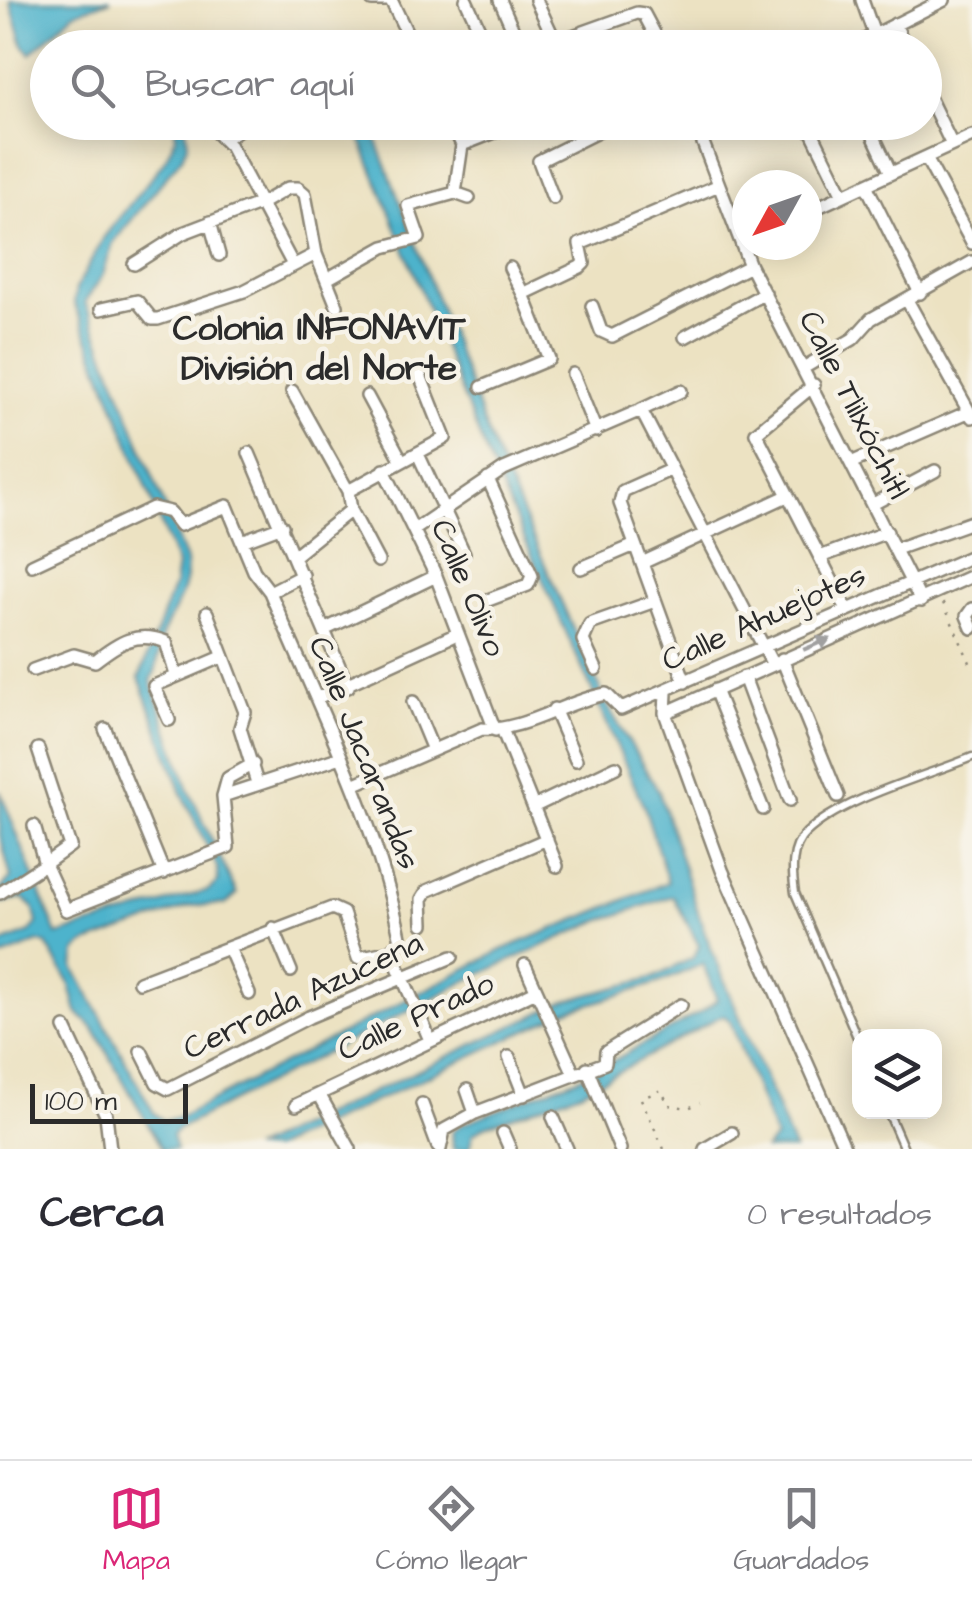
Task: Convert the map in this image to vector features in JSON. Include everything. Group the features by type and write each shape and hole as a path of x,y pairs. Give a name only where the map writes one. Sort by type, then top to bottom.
{"street":[{"path":"372,1 389,0 405,30"},
{"path":"466,0 480,30"},
{"path":"500,0 513,30"},
{"path":"536,0 551,30"},
{"path":"862,0 873,30"},
{"path":"882,30 944,0"},
{"path":"588,30 637,13 644,14 655,30"},
{"path":"895,24 898,30"},
{"path":"942,124 952,145"},
{"path":"822,205 972,136"},
{"path":"225,140 264,202 294,265"},
{"path":"455,193 462,145 459,140"},
{"path":"462,145 475,140"},
{"path":"553,198 538,168 539,161 582,140"},
{"name":"Calle Tlilxóchitl","path":"703,140 732,213"},
{"path":"817,140 843,195"},
{"path":"875,140 890,172"},
{"path":"926,158 972,242"},
{"path":"866,184 920,293"},
{"path":"523,294 580,266 584,262 580,244 719,186"},
{"path":"134,264 184,233 264,202 288,188 298,188 304,194 316,254 336,306"},
{"path":"326,279 384,247 401,246 419,238 408,206 455,193 469,198"},
{"path":"210,222 219,255"},
{"path":"101,309 137,300 152,319 158,320 244,290 316,254"},
{"name":"Calle Tlilxóchitl","path":"750,260 920,600"},
{"path":"806,366 853,339 871,320 972,262"},
{"path":"592,306 600,331 612,336 750,266"},
{"path":"482,387 549,358 510,268"},
{"path":"685,337 765,293"},
{"path":"853,462 970,414 908,300"},
{"path":"348,492 445,438 419,373"},
{"path":"572,374 596,431"},
{"path":"957,391 972,383"},
{"path":"814,385 756,433 847,610"},
{"path":"292,391 348,492 351,510 378,562"},
{"path":"414,530 504,469 681,391"},
{"path":"367,396 402,461"},
{"path":"641,410 763,647 777,661 838,796"},
{"path":"249,453 348,686"},
{"path":"418,454 464,553"},
{"name":"Calle Olivo","path":"384,470 436,576 557,866"},
{"path":"670,470 619,495 685,682"},
{"path":"873,504 935,471"},
{"path":"488,600 532,581 490,478"},
{"path":"642,563 787,496"},
{"name":"Calle Jacarandas","path":"32,566 153,508 170,512 184,524 224,505 254,571 270,592 317,698 338,758 354,784 379,850 400,931 402,941 391,951 400,981 430,1040"},
{"path":"295,555 351,510"},
{"path":"896,549 972,522"},
{"path":"242,541 282,526"},
{"path":"820,557 887,532"},
{"path":"581,568 635,545"},
{"name":"Calle Ahuejotes","path":"354,784 482,728 498,729 580,699 606,694 621,710 972,556"},
{"path":"270,592 303,575"},
{"path":"326,628 436,576"},
{"name":"Calle Ahuejotes","path":"665,713 972,576"},
{"path":"596,669 583,640 590,624 655,600"},
{"path":"972,609 967,616 972,628"},
{"path":"207,614 245,712 240,728 257,783"},
{"path":"317,698 458,634"},
{"path":"33,670 74,654 95,661 115,644 152,636 166,642 176,675"},
{"path":"169,720 154,686 222,657"},
{"path":"744,676 790,800"},
{"path":"715,690 763,808"},
{"path":"666,693 665,713 722,870 845,1149"},
{"path":"413,702 433,750"},
{"path":"554,709 576,760"},
{"path":"105,729 164,873"},
{"path":"5,888 70,846 38,750"},
{"path":"228,793 338,758"},
{"path":"34,826 45,864 66,910 228,848 228,778 253,764"},
{"path":"535,806 616,767"},
{"path":"423,924 422,899 426,891 547,838"},
{"path":"140,982 273,928 340,909 358,958 391,951"},
{"path":"273,928 290,972"},
{"path":"229,948 248,994"},
{"name":"Cerrada Azucena","path":"141,1051 157,1083 168,1089 309,1017 452,957"},
{"path":"525,965 574,1074"},
{"name":"Calle Prado","path":"296,1105 536,991"},
{"path":"439,1149 444,1130 475,1112 605,1062 606,1052 681,1006"},
{"path":"66,1028 106,1115 110,1149"},
{"path":"509,1057 524,1095"},
{"path":"588,1069 620,1149"},
{"path":"466,1090 475,1112"},
{"name":"Calle Prado","path":"319,1094 350,1149"},
{"path":"422,1104 439,1149"},
{"path":"553,1117 567,1149"},
{"path":"705,1149 732,1132"},
{"path":"503,1133 510,1149"}],"lane":[{"path":"854,1029 796,893 791,867 804,835 836,813 972,757"},
{"path":"891,1119 904,1149"}],"path":[{"path":"938,592 972,666"},
{"path":"664,1149 641,1099 661,1090 669,1105 688,1108 700,1103"}],"water":[{"path":"10,0 111,0 74,13 56,30 30,30 30,53 23,45"},
{"path":"174,140 188,140 182,157 113,243 103,275 85,302 186,561 183,591 162,636 151,681 189,790 237,894 226,904 191,906 84,944 76,952 74,967 154,1113 164,1121 182,1116 504,949 668,882 645,809 486,453 361,140 376,140 493,447 607,705 659,792 705,933 794,1149 765,1149 775,1138 730,1021 723,1015 583,1091 485,1126 473,1134 469,1149 453,1149 452,1132 462,1124 593,1072 704,1010 717,1000 703,964 658,983 567,1011 273,1149 252,1149 565,1001 655,977 694,957 699,946 673,896 591,924 472,978 180,1128 172,1135 176,1149 162,1149 94,1029 77,1012 69,982 46,944 39,942 0,958 0,944 30,932 37,923 33,907 23,898 0,904 0,890 11,878 0,835 0,791 57,935 209,890 218,882 218,869 183,796 139,678 174,585 177,565 74,303 76,289 104,237 165,160"}],"district":[{"name":"Colonia INFONAVIT División del Norte","path":"319,348"}]}
